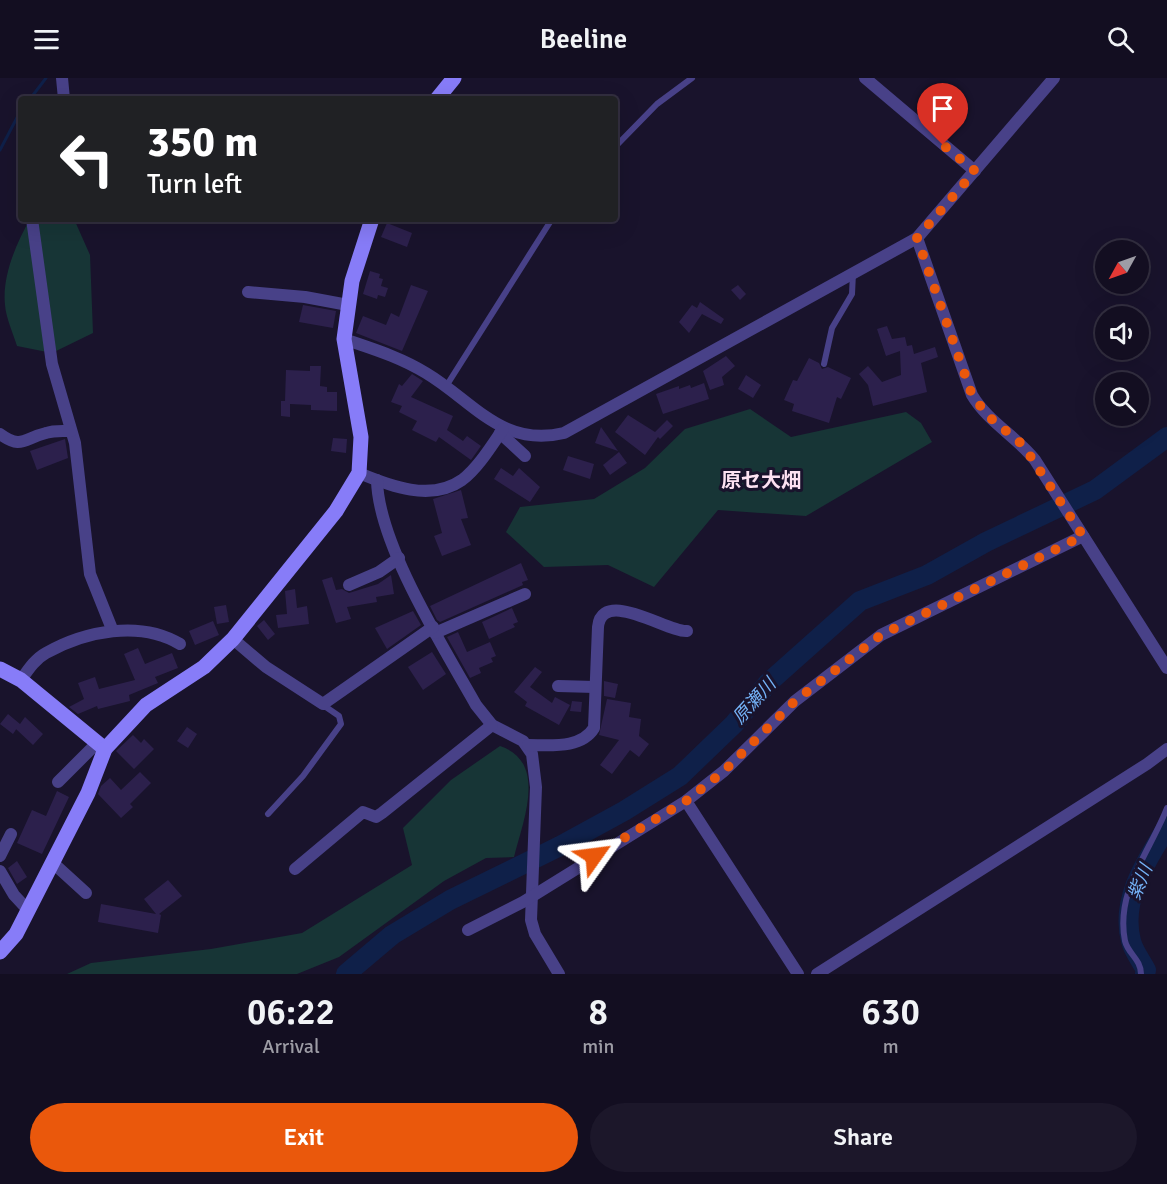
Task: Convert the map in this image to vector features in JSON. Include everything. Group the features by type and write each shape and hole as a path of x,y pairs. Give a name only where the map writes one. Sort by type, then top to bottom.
{"street":[{"path":"62,78 64,96"},
{"path":"439,96 454,78"},
{"path":"865,78 975,171"},
{"path":"501,431 542,436 564,433 747,334 917,238 1054,78"},
{"path":"33,222 52,364 71,431 80,480 90,574 112,629"},
{"path":"58,782 146,705 204,667 233,639 336,511 359,473 361,437 345,339 352,281 371,222"},
{"path":"917,238 972,395 988,416 1023,445 1055,491 1167,668"},
{"path":"248,292 305,297 348,305"},
{"path":"345,339 396,356 428,374 501,431 525,456"},
{"path":"0,434 16,443 25,442 43,433 71,431"},
{"path":"359,473 422,492 458,482 470,471 501,431"},
{"path":"377,480 377,494 386,528 399,558 434,630 476,705 492,725 528,745 568,744 589,736 594,728 598,620 604,614 622,611 646,615 673,630 687,631"},
{"path":"468,930 533,895 686,801 724,771 795,701 881,635 1082,534"},
{"path":"349,585 379,572 399,558"},
{"path":"233,639 266,667 323,705 434,630 525,594"},
{"path":"21,680 45,653 112,629 129,629 170,638 180,644"},
{"path":"0,669 21,680 100,747"},
{"path":"558,686 595,687"},
{"path":"295,869 363,812 376,817 382,813 492,725"},
{"path":"528,745 534,765 536,787 531,920 535,934 559,974"},
{"path":"0,952 16,934 88,793 100,747"},
{"path":"817,974 1166,753"},
{"path":"686,801 798,974"},
{"path":"0,856 11,834"},
{"path":"52,862 86,893"},
{"path":"0,871 14,895 27,909"}],"lane":[{"path":"618,144 657,104 692,78"},
{"path":"445,387 550,222"},
{"path":"824,364 832,328 852,294 853,273"},
{"path":"268,814 303,776 341,724 339,716 323,705"},
{"path":"1141,974 1138,960 1125,943 1124,914 1128,893 1167,808"}],"green space":[{"path":"28,222 75,222 90,255 93,333 52,353 17,346 8,320 5,294 8,272"},
{"path":"750,409 791,437 906,412 921,423 932,442 806,516 718,510 654,587 608,565 544,567 506,532 520,507 594,499 645,468 685,429"},
{"path":"500,746 515,754 524,765 528,779 526,810 514,857 486,858 444,881 339,957 297,974 67,974 91,963 211,949 302,933 412,865 403,828 451,780"}],"building":[{"path":"387,223 412,233 407,247 381,237"},
{"path":"370,271 380,274 379,278 383,279 381,286 388,288 385,297 378,295 377,299 363,294"},
{"path":"411,285 428,291 402,351 356,333 363,316 386,325 391,313 399,317"},
{"path":"738,285 746,294 740,300 731,290"},
{"path":"700,302 724,319 721,324 702,314 689,333 679,322 692,305 697,308"},
{"path":"303,305 336,311 333,328 299,322"},
{"path":"887,326 892,339 905,337 907,346 912,345 914,354 935,347 938,357 921,363 927,392 873,406 868,385 859,374 868,366 882,382 901,375 900,351 886,356 877,329"},
{"path":"726,356 735,366 722,377 724,385 710,390 703,371"},
{"path":"809,358 819,363 822,369 828,367 851,378 841,399 837,397 829,423 792,411 794,404 784,400 793,380 797,381"},
{"path":"310,366 321,366 320,386 327,387 327,392 337,392 337,411 311,410 311,405 290,404 290,417 281,416 281,401 285,401 286,370 310,371"},
{"path":"412,374 423,381 411,397 453,416 447,430 463,441 467,436 481,446 471,460 439,437 436,442 412,430 417,421 399,412 402,406 391,402 399,384 402,386"},
{"path":"746,375 761,385 753,398 738,389"},
{"path":"704,383 709,399 663,414 656,394 679,386 679,389 690,385 691,388"},
{"path":"628,415 655,432 667,420 673,426 660,439 658,437 645,455 615,432"},
{"path":"601,427 618,451 595,443"},
{"path":"333,438 347,439 346,453 331,451"},
{"path":"65,439 68,458 37,470 30,451"},
{"path":"619,452 627,463 610,475 603,465"},
{"path":"568,456 594,464 590,479 563,470"},
{"path":"501,468 513,476 519,468 540,487 530,502 494,479"},
{"path":"461,490 468,518 461,519 471,545 442,556 434,536 442,533 433,499"},
{"path":"521,563 528,580 522,582 523,585 440,622 437,620 430,606"},
{"path":"391,575 394,594 376,597 377,602 347,607 351,619 336,623 322,580 332,577 336,590 342,589 349,593 378,584"},
{"path":"295,589 297,608 307,606 309,624 278,628 276,615 287,614 285,591"},
{"path":"226,605 229,622 217,624 214,607"},
{"path":"512,608 518,622 513,624 515,627 489,639 482,622"},
{"path":"413,611 421,625 387,649 375,628"},
{"path":"264,620 275,634 268,640 257,626"},
{"path":"213,621 219,635 195,645 189,631"},
{"path":"458,632 467,652 490,642 496,656 491,658 493,662 479,668 481,673 470,678 447,637"},
{"path":"138,648 145,664 172,653 178,668 155,677 158,683 129,695 130,701 98,709 97,706 78,714 69,707 84,699 78,683 95,677 99,689 135,680 124,654"},
{"path":"432,652 446,674 423,690 408,667"},
{"path":"535,667 542,672 530,687 552,703 555,697 570,705 559,725 525,706 527,702 514,692"},
{"path":"604,681 618,684 615,698 604,696"},
{"path":"607,699 631,703 629,717 641,719 639,736 649,744 639,757 630,750 612,774 600,765 619,740 599,735"},
{"path":"572,701 582,702 581,712 570,711"},
{"path":"8,714 20,724 25,717 43,734 33,745 16,729 13,734 0,724"},
{"path":"187,727 197,734 188,748 177,741"},
{"path":"133,735 141,743 144,739 154,749 134,769 116,751"},
{"path":"140,772 151,783 130,804 133,807 121,818 98,794 101,786 110,778 121,790"},
{"path":"57,791 69,797 42,854 17,843 32,810 46,816"},
{"path":"17,861 27,877 17,884 8,868"},
{"path":"168,880 182,896 159,914 161,915 158,933 98,922 101,904 156,914 144,899"}],"waterway":[{"path":"32,96 46,78"},
{"path":"0,150 18,116"},
{"name":"原瀬川","path":"346,974 392,935 450,900 560,846 624,811 680,776 734,724 768,683 860,601 927,575 986,542 1095,490 1167,437"},
{"name":"紫川","path":"1145,974 1146,970 1131,941 1129,910 1137,881 1167,827"}],"district":[{"name":"原セ大畑","path":"761,480"}],"route":[{"path":"594,856 686,801 724,771 766,727 795,701 881,635 1083,536 1035,460 1023,445 979,407 972,395 917,238 975,171 943,145"}]}
